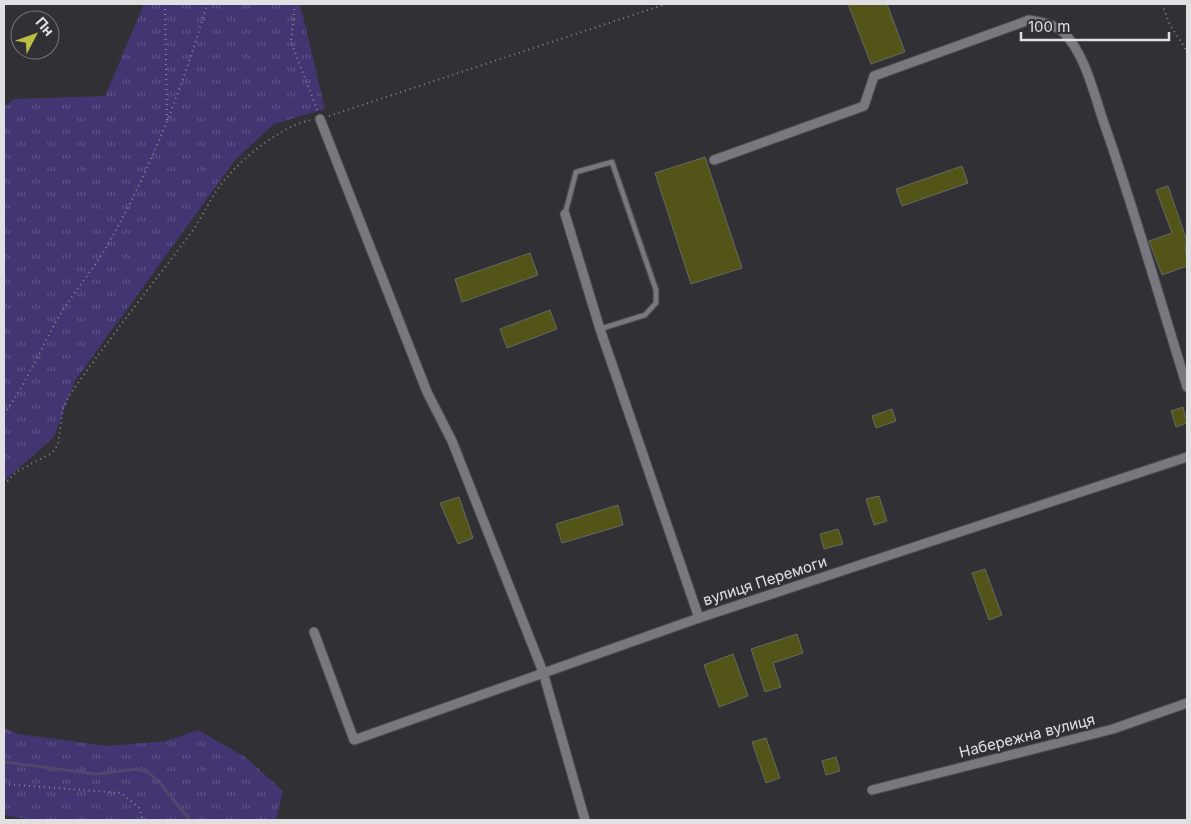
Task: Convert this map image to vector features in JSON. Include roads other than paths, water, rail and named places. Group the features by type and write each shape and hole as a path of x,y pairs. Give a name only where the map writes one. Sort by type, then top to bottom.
{"street":[{"path":"714,160 864,106 874,76 1029,20 1048,23 1063,32 1077,50 1085,70 1124,180 1187,387"},
{"path":"320,118 427,392 452,441 543,672 585,820"},
{"path":"565,214 600,329 699,618"},
{"name":"вулиця Перемоги","path":"314,632 354,740 699,618 1187,457"},
{"name":"Набережна вулиця","path":"872,790 1113,729 1187,703"}],"lane":[{"path":"565,214 576,172 612,162 656,290 656,303 645,315 600,329"}],"waterway":[{"path":"4,762 97,774 137,769 148,772 159,782 190,820"}]}
